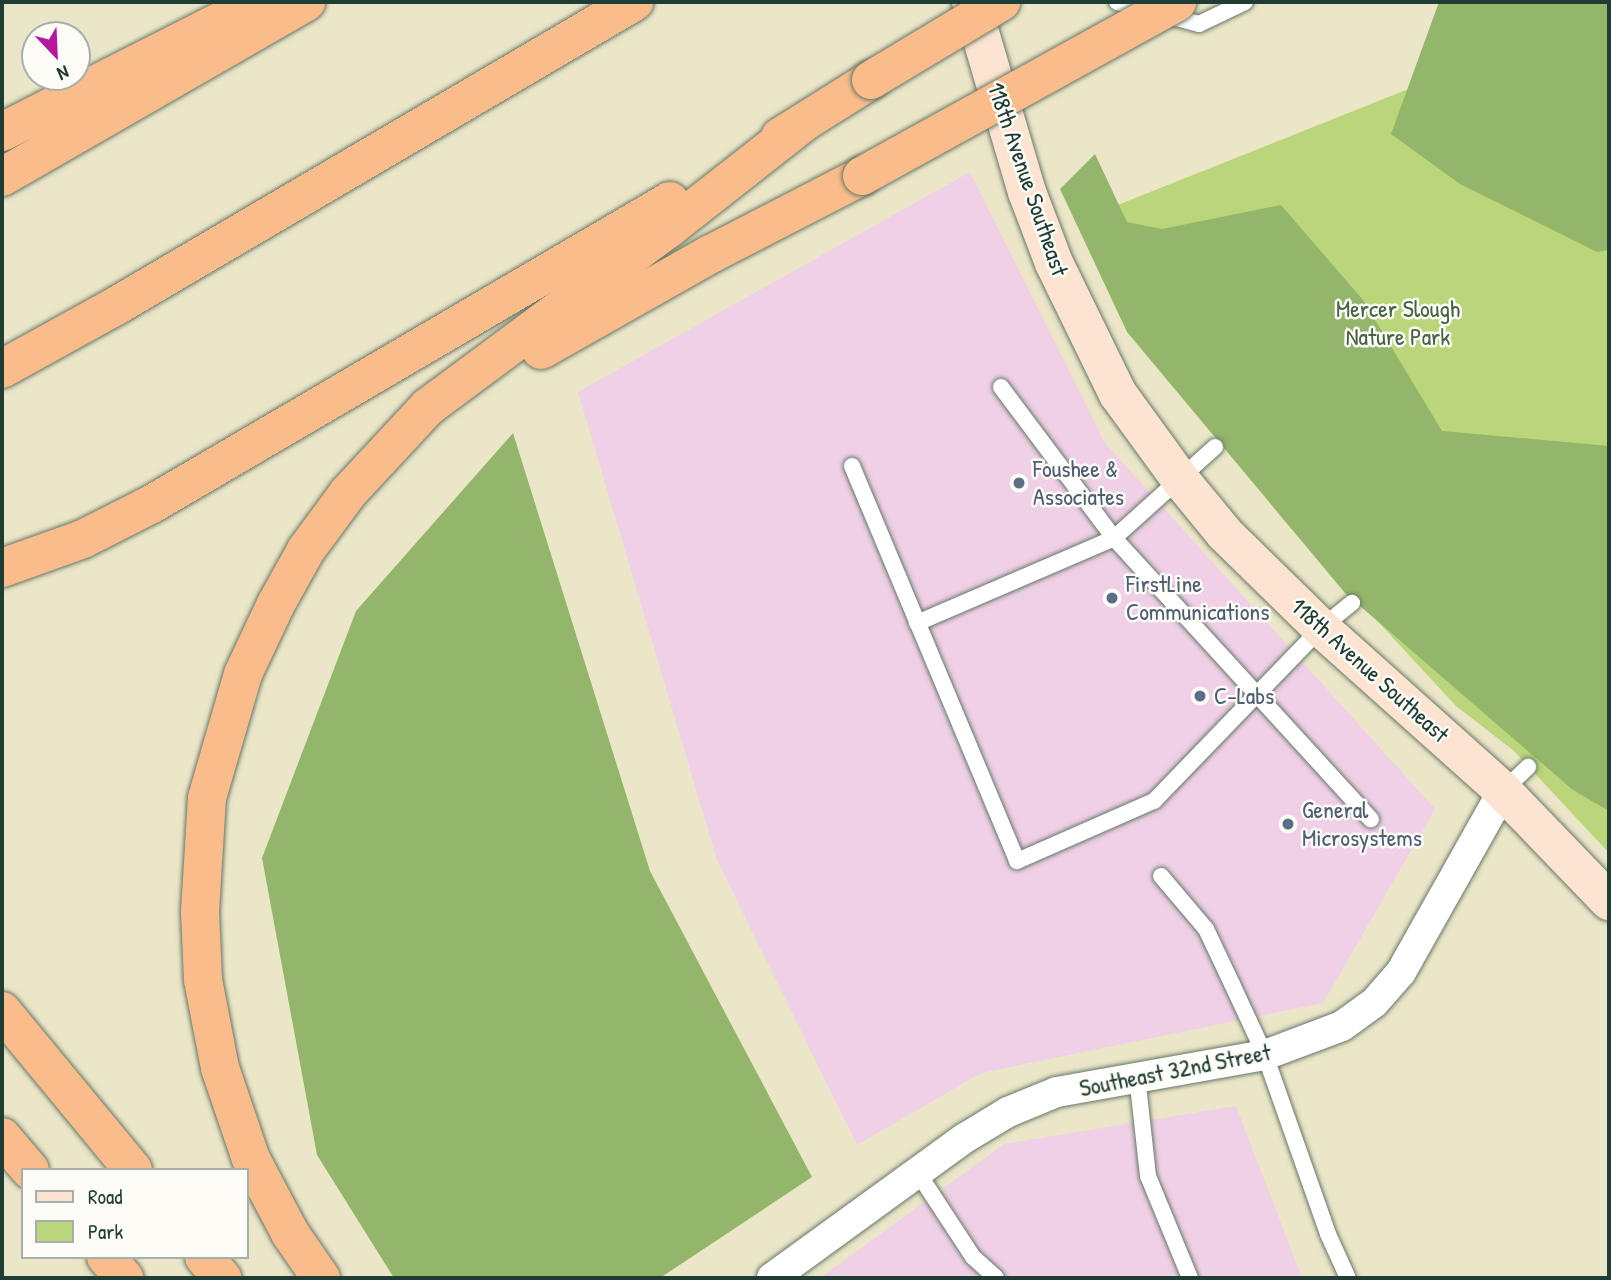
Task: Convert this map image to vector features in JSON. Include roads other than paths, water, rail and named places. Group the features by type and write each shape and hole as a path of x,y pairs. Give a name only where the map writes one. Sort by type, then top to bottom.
{"highway":[{"path":"2,132 258,2"},
{"path":"2,177 306,2"},
{"path":"2,369 116,306 634,2"},
{"path":"2,568 83,539 152,504 802,124 1001,2"},
{"path":"348,493 556,340 711,254 862,176 1177,2"},
{"path":"321,1278 290,1233 251,1159 220,1068 203,980 200,912 207,799 243,674 294,571 348,493 428,407 668,229 802,124"},
{"path":"2,1011 131,1168"},
{"path":"2,1137 28,1168"},
{"path":"108,1259 124,1278"},
{"path":"206,1259 222,1278"}],"street":[{"name":"118th Avenue Southeast","path":"971,2 1027,192 1054,262 1118,394 1179,478 1225,534 1321,628 1515,779 1609,901"},
{"name":"Southeast 32nd Street","path":"772,1278 1007,1112 1057,1092 1265,1055 1342,1026 1374,1003 1401,972 1515,779"}],"lane":[{"path":"1117,2 1199,24 1245,2"},
{"path":"1001,387 1114,538 1255,695 1371,818"},
{"path":"917,623 1114,538 1215,447"},
{"path":"852,466 1017,862 1154,801 1321,628 1352,603"},
{"path":"1161,876 1206,929 1265,1055 1328,1234 1348,1278"},
{"path":"1137,1076 1148,1176 1190,1278"},
{"path":"918,1173 973,1257 996,1278"}],"place":[{"name":"Foushee & Associates","path":"1019,483"},
{"name":"FirstLine Communications","path":"1112,598"},
{"name":"C-Labs","path":"1200,696"},
{"name":"General Microsystems","path":"1288,824"}],"park label":[{"name":"Mercer Slough Nature Park","path":"1398,323"}]}
